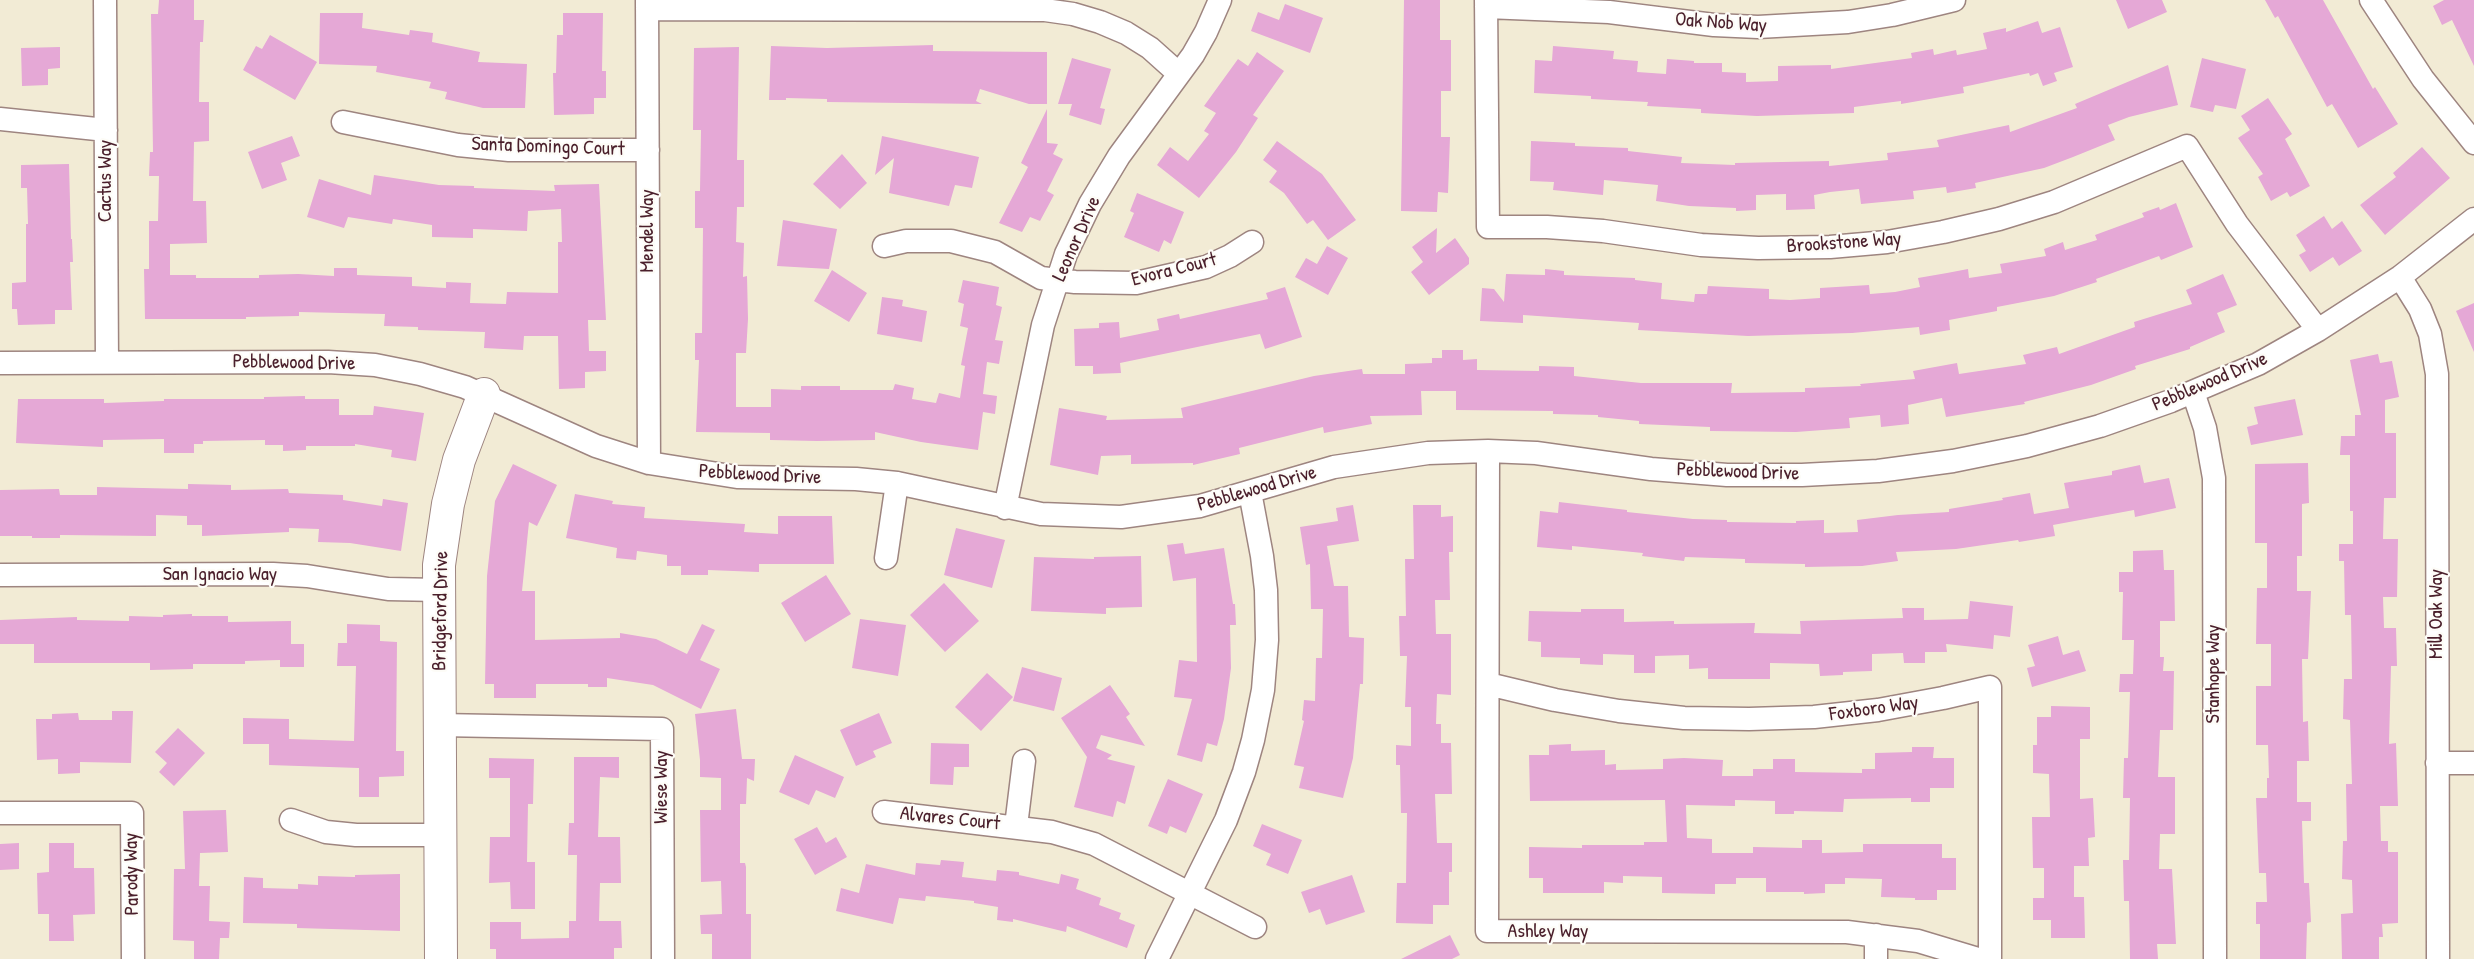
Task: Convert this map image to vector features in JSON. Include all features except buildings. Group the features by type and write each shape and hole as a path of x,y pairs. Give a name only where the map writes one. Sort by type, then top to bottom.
{"street":[{"name":"Cactus Way","path":"105,0 107,362"},
{"name":"Leonor Drive","path":"1005,508 1043,325 1066,254 1090,204 1119,156 1179,74 1206,32 1220,0"},
{"name":"Oak Nob Way","path":"1486,3 1609,12 1714,25 1770,27 1848,22 1892,15 1954,0"},
{"path":"2371,0 2423,79 2474,143"},
{"name":"Brookstone Way","path":"1486,3 1488,227 1569,229 1701,245 1758,248 1830,248 1887,242 1999,219 2054,202 2187,146 2237,224 2318,330"},
{"path":"647,5 1045,10 1073,14 1126,33 1150,48 1179,74"},
{"name":"Mendel Way","path":"647,5 649,463"},
{"path":"0,119 106,130"},
{"name":"Santa Domingo Court","path":"343,122 458,145 499,149 648,150"},
{"name":"Pebblewood Drive","path":"0,363 328,362 375,365 420,374 484,394 579,439 649,463 737,477 856,479 897,483 1041,514 1121,517 1200,506 1323,470 1428,453 1488,451 1536,453 1651,469 1727,475 1802,475 1878,471 1953,461 2027,446 2100,426 2193,392 2258,364 2318,330 2400,277 2474,219"},
{"name":"Evora Court","path":"884,246 906,241 951,241 995,252 1041,278 1116,283 1151,280 1206,267 1252,242"},
{"name":"Mill Oak Way","path":"2400,277 2420,309 2430,334 2437,374 2438,959"},
{"name":"Stanhope Way","path":"2193,392 2205,428 2214,478 2215,959"},
{"name":"Bridgeford Drive","path":"441,959 440,565 448,504 459,460 484,394"},
{"name":"Ashley Way","path":"1488,451 1487,931 1835,932 1918,941 1977,959"},
{"path":"886,558 897,483"},
{"path":"1157,959 1226,820 1244,772 1263,690 1267,640 1266,590 1250,492"},
{"name":"San Ignacio Way","path":"0,575 273,574 307,576 388,589 439,590"},
{"name":"Foxboro Way","path":"1488,684 1555,700 1619,711 1684,718 1749,719 1814,717 1878,710 1990,687 1990,959"},
{"name":"Wiese Way","path":"440,724 662,729 663,959"},
{"name":"Alvares Court","path":"1016,826 1023,761"},
{"path":"2438,763 2474,763"},
{"name":"Alvares Court","path":"885,812 1016,826 1052,832 1094,844 1255,927"},
{"name":"Parody Way","path":"0,813 132,813 133,959"},
{"path":"291,820 326,832 356,835 440,834"},
{"path":"1876,935 1876,959"}]}
